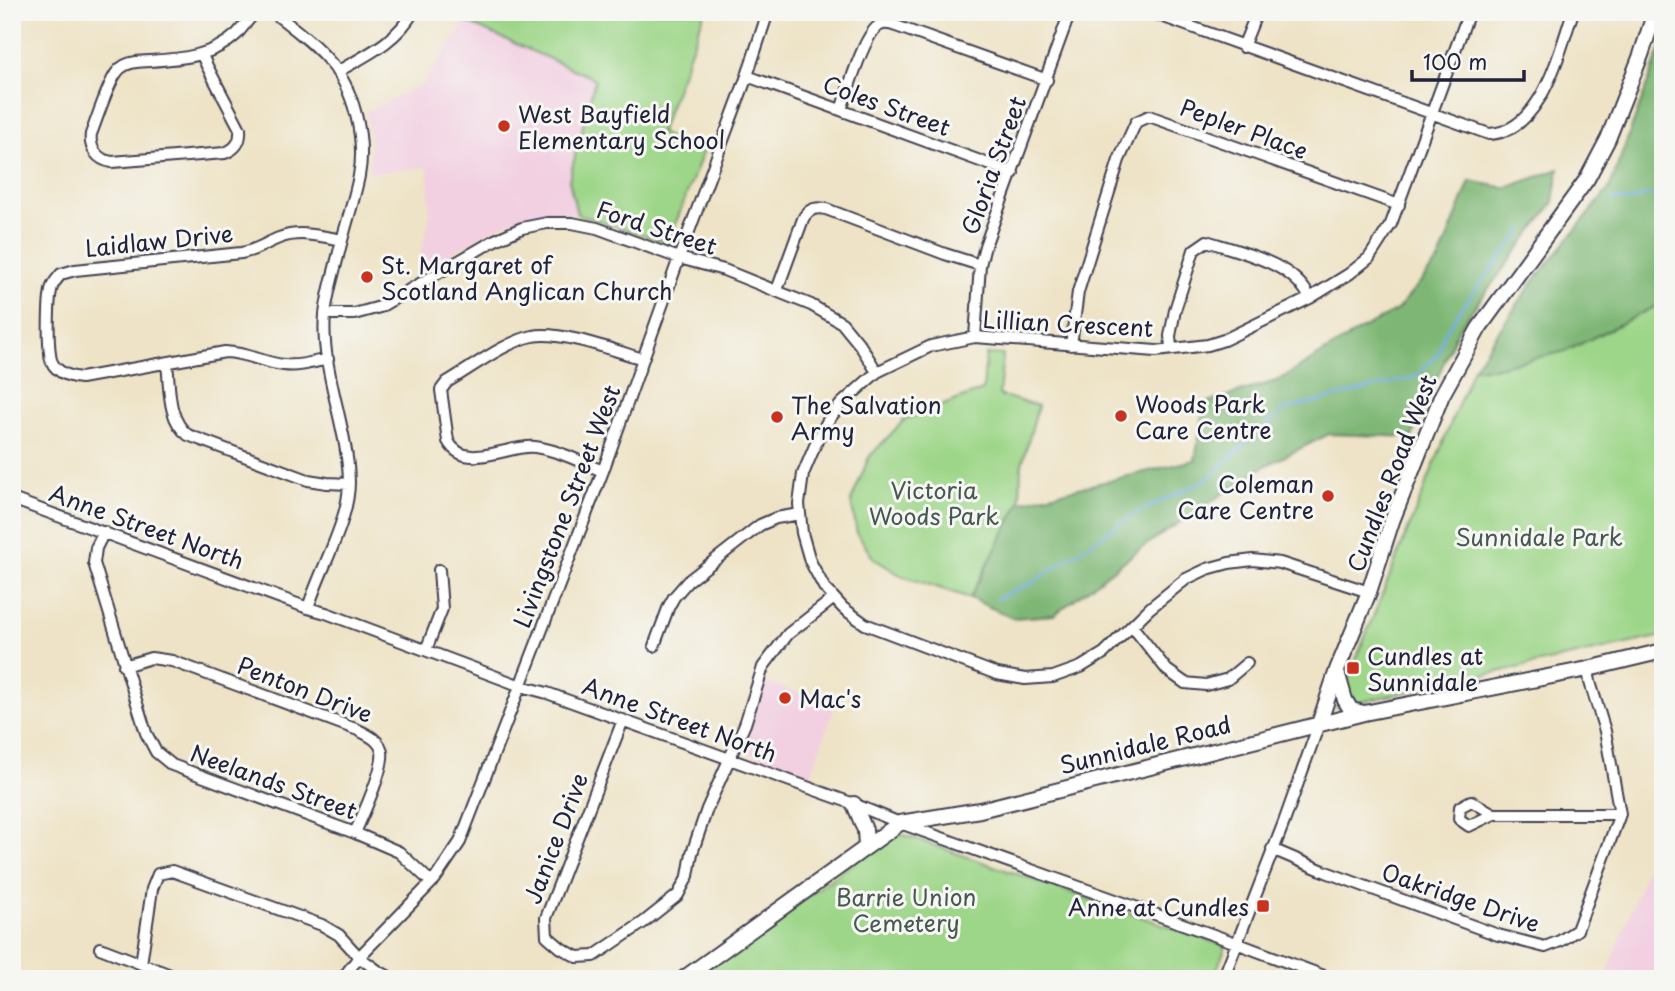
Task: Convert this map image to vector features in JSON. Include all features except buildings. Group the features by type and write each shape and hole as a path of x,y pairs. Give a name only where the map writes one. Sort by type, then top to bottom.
{"main road":[{"name":"Cundles Road West","path":"1319,724 1394,517 1442,395 1479,328 1587,178 1608,139 1655,12"},
{"name":"Sunnidale Road","path":"683,979 900,823 981,810 1364,713 1588,669 1663,651"},
{"path":"1337,670 1345,700 1351,710 1364,713"},
{"path":"854,804 865,830 866,846"}],"street":[{"path":"202,55 240,129 241,136 236,147 225,153 112,162 105,161 95,153 90,141 91,134 113,78 121,68 136,62 202,55 224,44 255,12"},
{"path":"273,12 314,45 331,63 353,106 359,129 359,175 325,314 324,337 345,447 349,484 340,527 309,608"},
{"path":"337,72 387,42 401,30 413,12"},
{"name":"Livingstone Street West","path":"342,979 359,957 432,882 460,842 603,471 768,12"},
{"name":"Gloria Street","path":"975,337 980,265 1070,12"},
{"path":"1150,12 1489,134 1513,128 1536,103 1548,83 1573,12"},
{"path":"1243,47 1257,12"},
{"name":"Lillian Crescent","path":"1368,593 1280,563 1253,560 1229,562 1186,579 1150,608 1104,653 1081,667 1053,677 1025,679 997,674 864,624 843,608 824,587 810,561 802,533 799,504 803,474 827,422 841,404 877,372 931,346 975,337 1156,351 1208,345 1224,340 1310,298 1349,274 1369,258 1391,224 1469,12"},
{"path":"841,110 869,34 880,25 896,26 1047,80"},
{"name":"Coles Street","path":"747,76 1013,173"},
{"name":"Pepler Place","path":"1071,345 1078,292 1119,160 1136,122 1149,116 1399,205"},
{"path":"777,290 803,219 816,207 980,265"},
{"name":"Ford Street","path":"325,314 354,314 380,307 495,240 522,228 572,222 597,228 679,258 724,270 811,305 842,323 877,372"},
{"name":"Laidlaw Drive","path":"328,359 285,366 248,355 225,352 81,378 66,375 57,369 50,353 52,288 61,274 75,270 241,253 293,234 311,234 342,240"},
{"path":"1171,348 1170,336 1175,310 1194,250 1207,241 1269,263 1290,275 1304,287 1310,298"},
{"path":"603,471 538,447 477,457 460,454 448,441 440,390 447,382 517,340 536,335 571,338 643,359"},
{"path":"167,363 174,419 188,435 309,480 349,484"},
{"name":"Anne Street North","path":"12,499 1332,979"},
{"path":"654,646 669,606 688,581 760,525 800,514"},
{"name":"Neelands Street","path":"104,532 96,548 94,564 146,733 156,752 172,765 399,852 432,882"},
{"path":"426,650 442,609 439,569"},
{"name":"Janice Drive","path":"623,720 546,918 547,936 577,957 594,956 678,895 688,876 692,853 707,809 745,724 763,667 788,634 834,598"},
{"path":"1132,626 1167,670 1185,683 1206,685 1228,679 1247,663"},
{"name":"Penton Drive","path":"124,666 151,658 172,661 358,730 375,739 382,753 380,770 355,833"},
{"path":"1494,814 1620,814 1605,730 1588,669"},
{"name":"Cundles Road West","path":"1223,979 1319,724"},
{"name":"Oakridge Drive","path":"1272,849 1326,872 1498,935 1545,947 1577,930 1620,814"},
{"path":"141,964 152,889 158,874 172,871 322,925 340,935 359,957 393,979"},
{"path":"100,948 181,979"}],"shaded area":[{"name":"West Bayfield Elementary School","path":"466,22 595,79 569,180 577,214 540,214 510,221 416,275 430,215 428,167 369,173 370,141 366,112 423,84"},
{"path":"766,682 835,705 811,774 741,751"},
{"path":"1663,825 1663,979 1605,979"}],"green space":[{"path":"470,12 705,12 660,133 703,152 668,243 577,214 569,180 595,79 466,22"},
{"path":"1663,42 1663,305 1566,351 1493,368 1473,368 1533,282 1609,189"},
{"path":"1559,169 1554,202 1458,329 1412,437 1329,434 1263,467 1140,549 1054,615 1013,618 970,598 1020,502 1195,460 1205,403 1279,380 1397,310 1439,260 1470,181 1506,188"},
{"name":"Sunnidale Park","path":"1663,305 1663,636 1337,707 1473,368 1493,367 1566,351"},
{"name":"Victoria Woods Park","path":"986,354 1003,355 999,395 1038,406 1021,468 1020,502 970,598 902,576 873,558 857,533 851,501 869,457 904,420 983,390"},
{"name":"Barrie Union Cemetery","path":"895,832 1226,946 1213,979 695,979"}],"waterway":[{"path":"1613,199 1632,201 1645,195 1663,196"},
{"path":"997,599 1034,582 1132,515 1206,480 1283,410 1415,377 1438,354 1445,332 1524,228"}],"place":[{"name":"West Bayfield Elementary School","path":"504,126"},
{"name":"St. Margaret of Scotland Anglican Church","path":"367,277"},
{"name":"Woods Park Care Centre","path":"1121,416"},
{"name":"The Salvation Army","path":"777,417"},
{"name":"Coleman Care Centre","path":"1328,496"},
{"name":"Cundles at Sunnidale","path":"1353,668"},
{"name":"Mac's","path":"785,698"},
{"name":"Anne at Cundles","path":"1263,906"}]}
